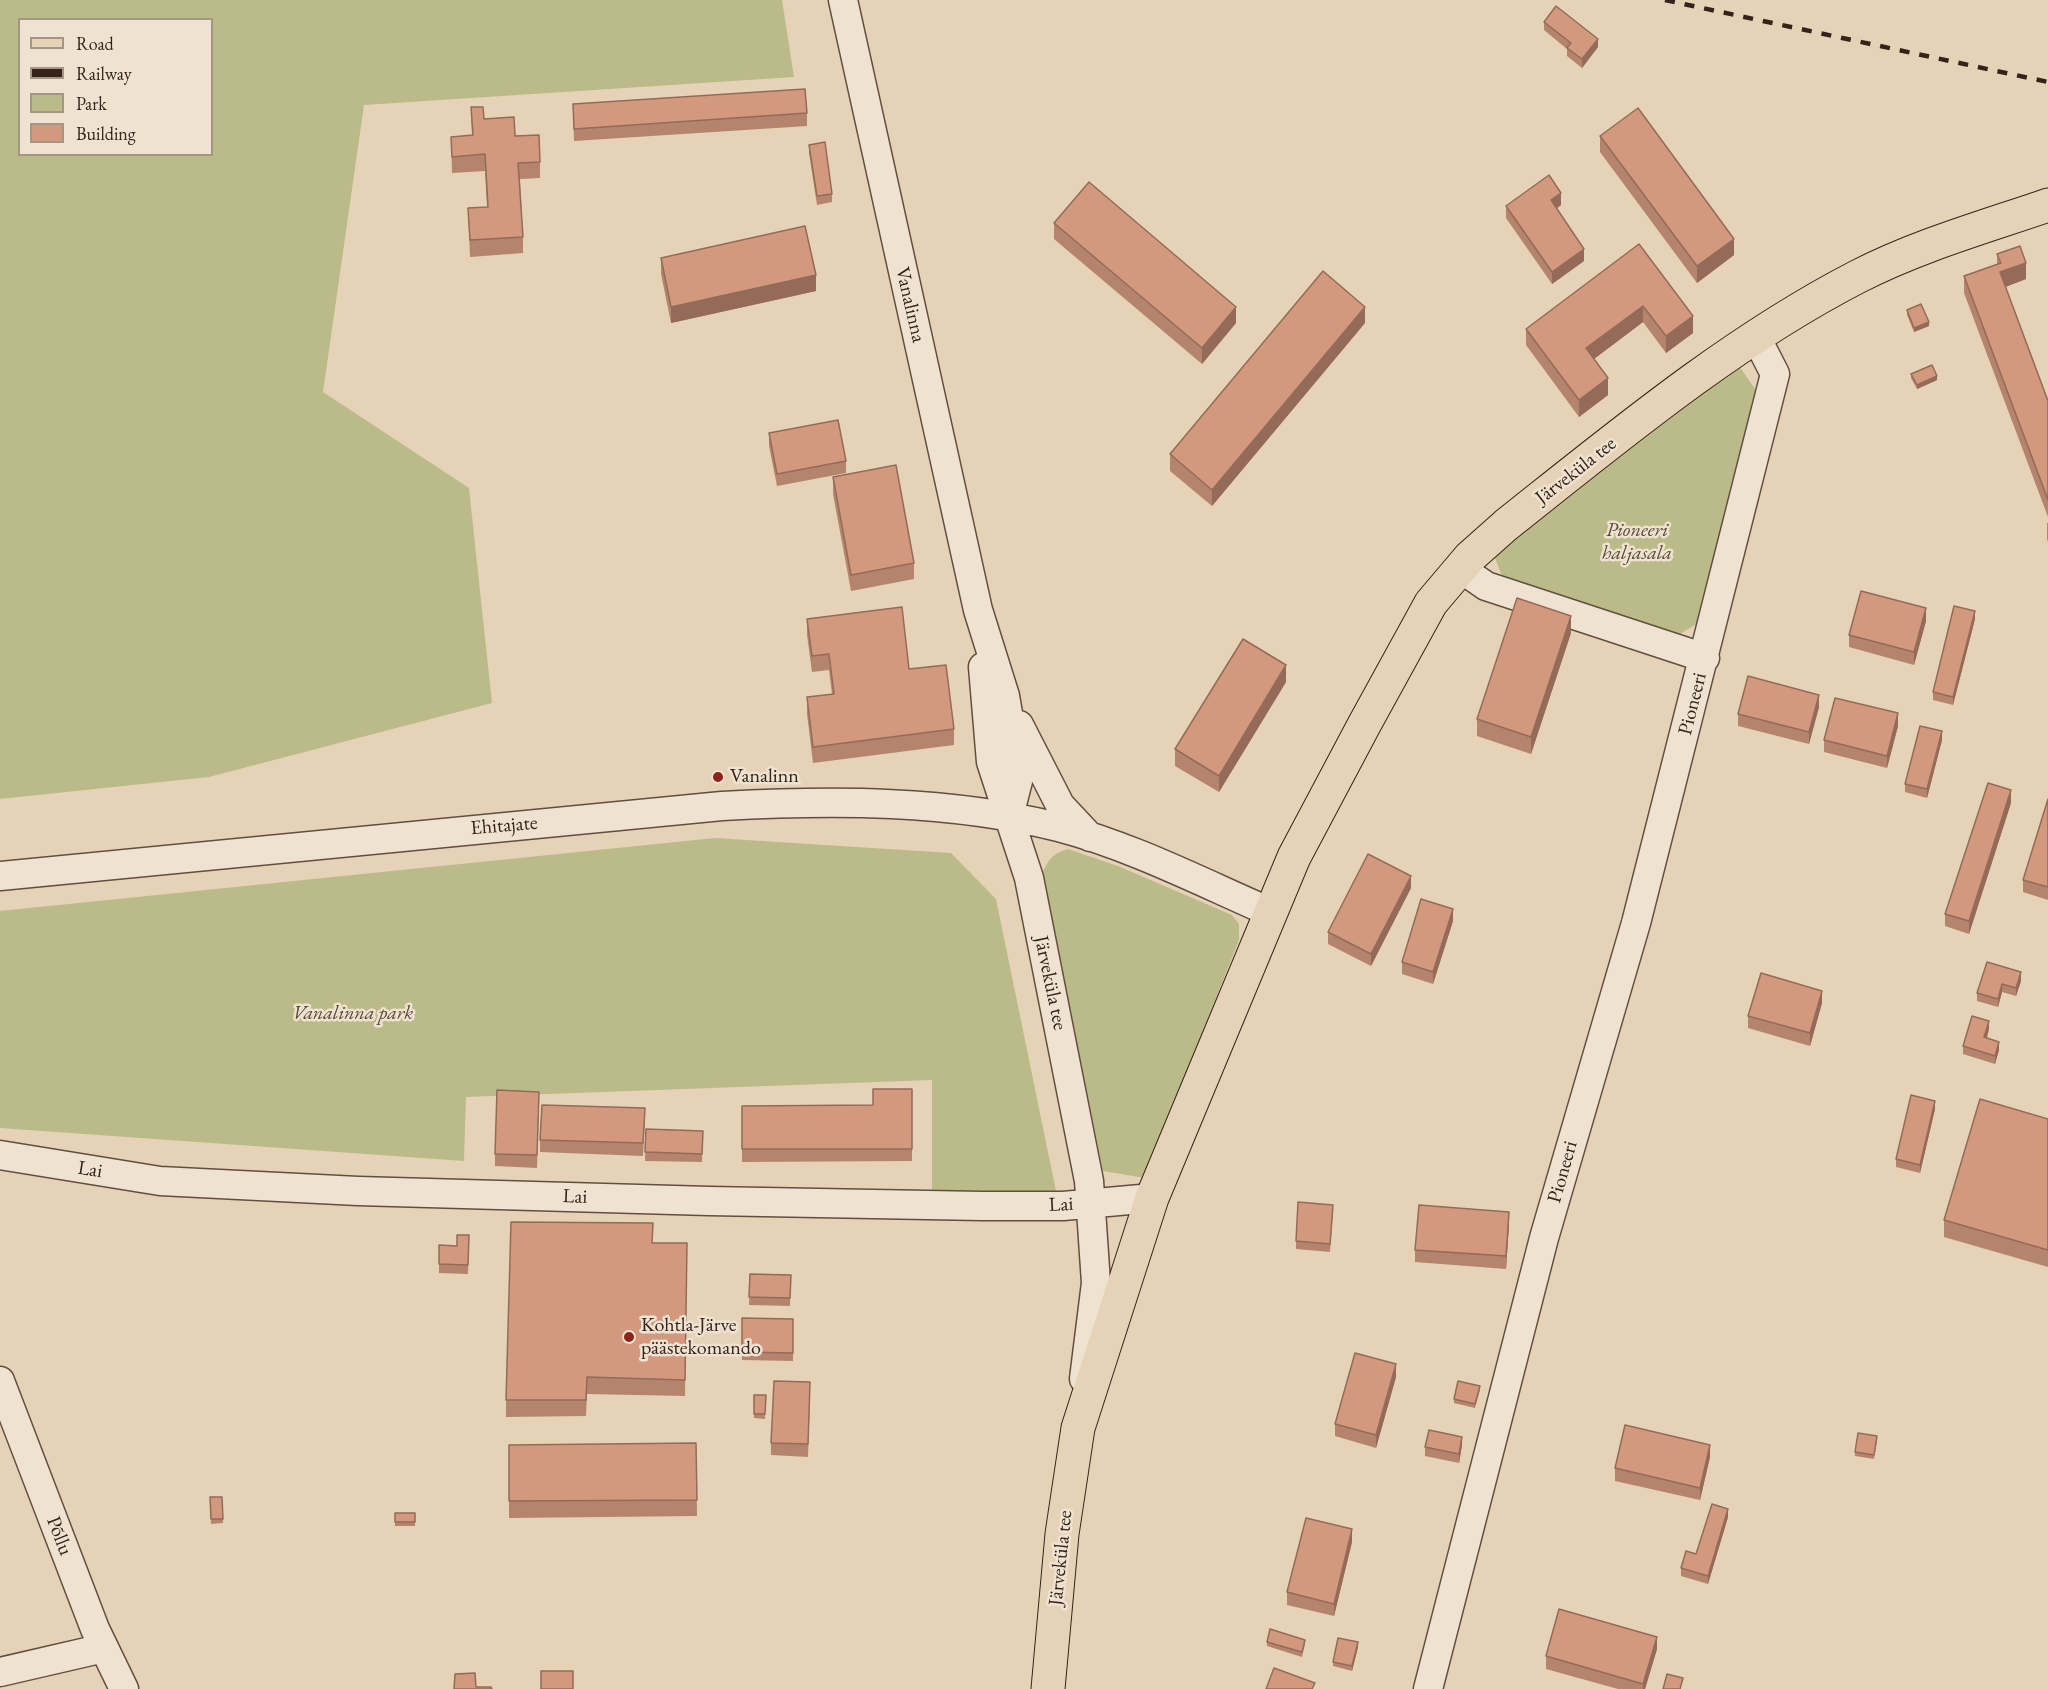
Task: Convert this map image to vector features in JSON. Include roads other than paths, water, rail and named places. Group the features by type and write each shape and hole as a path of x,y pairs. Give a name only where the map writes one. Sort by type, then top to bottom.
{"main road":[{"name":"Järveküla tee","path":"1048,1689 1062,1534 1078,1428 1152,1198 1294,857 1431,603 1460,567 1506,525 1572,472 1755,336 1859,275 1926,247 2048,205"}],"street":[{"name":"Vanalinna","path":"843,0 978,610 1005,696 1018,777 1009,816"},
{"name":"Pioneeri","path":"1428,1689 1544,1238 1633,934 1705,658 1775,374 1755,336"},
{"name":"Pioneeri","path":"1460,567 1486,586 1705,658"},
{"name":"Vanalinna","path":"978,610 991,762 1009,816"},
{"path":"1005,696 1060,805 1091,838"},
{"name":"Ehitajate","path":"0,876 722,806 829,801 1009,816"},
{"path":"1009,816 1091,838 1133,853 1270,912"},
{"name":"Järveküla tee","path":"1009,816 1031,889 1083,1147 1091,1203 1096,1283 1078,1428"},
{"name":"Lai","path":"0,1155 160,1181 358,1191 731,1202 982,1206 1063,1206 1152,1198"},
{"name":"Põllu","path":"0,1381 104,1648 124,1689"},
{"path":"0,1672 104,1648"}],"railway":[{"path":"1665,0 2048,82"}],"place":[{"name":"Vanalinn","path":"718,777"},
{"name":"Kohtla-Järve päästekomando","path":"629,1337"}],"park label":[{"name":"Pioneeri haljasala","path":"1637,542"},
{"name":"Vanalinna park","path":"353,1014"}]}
